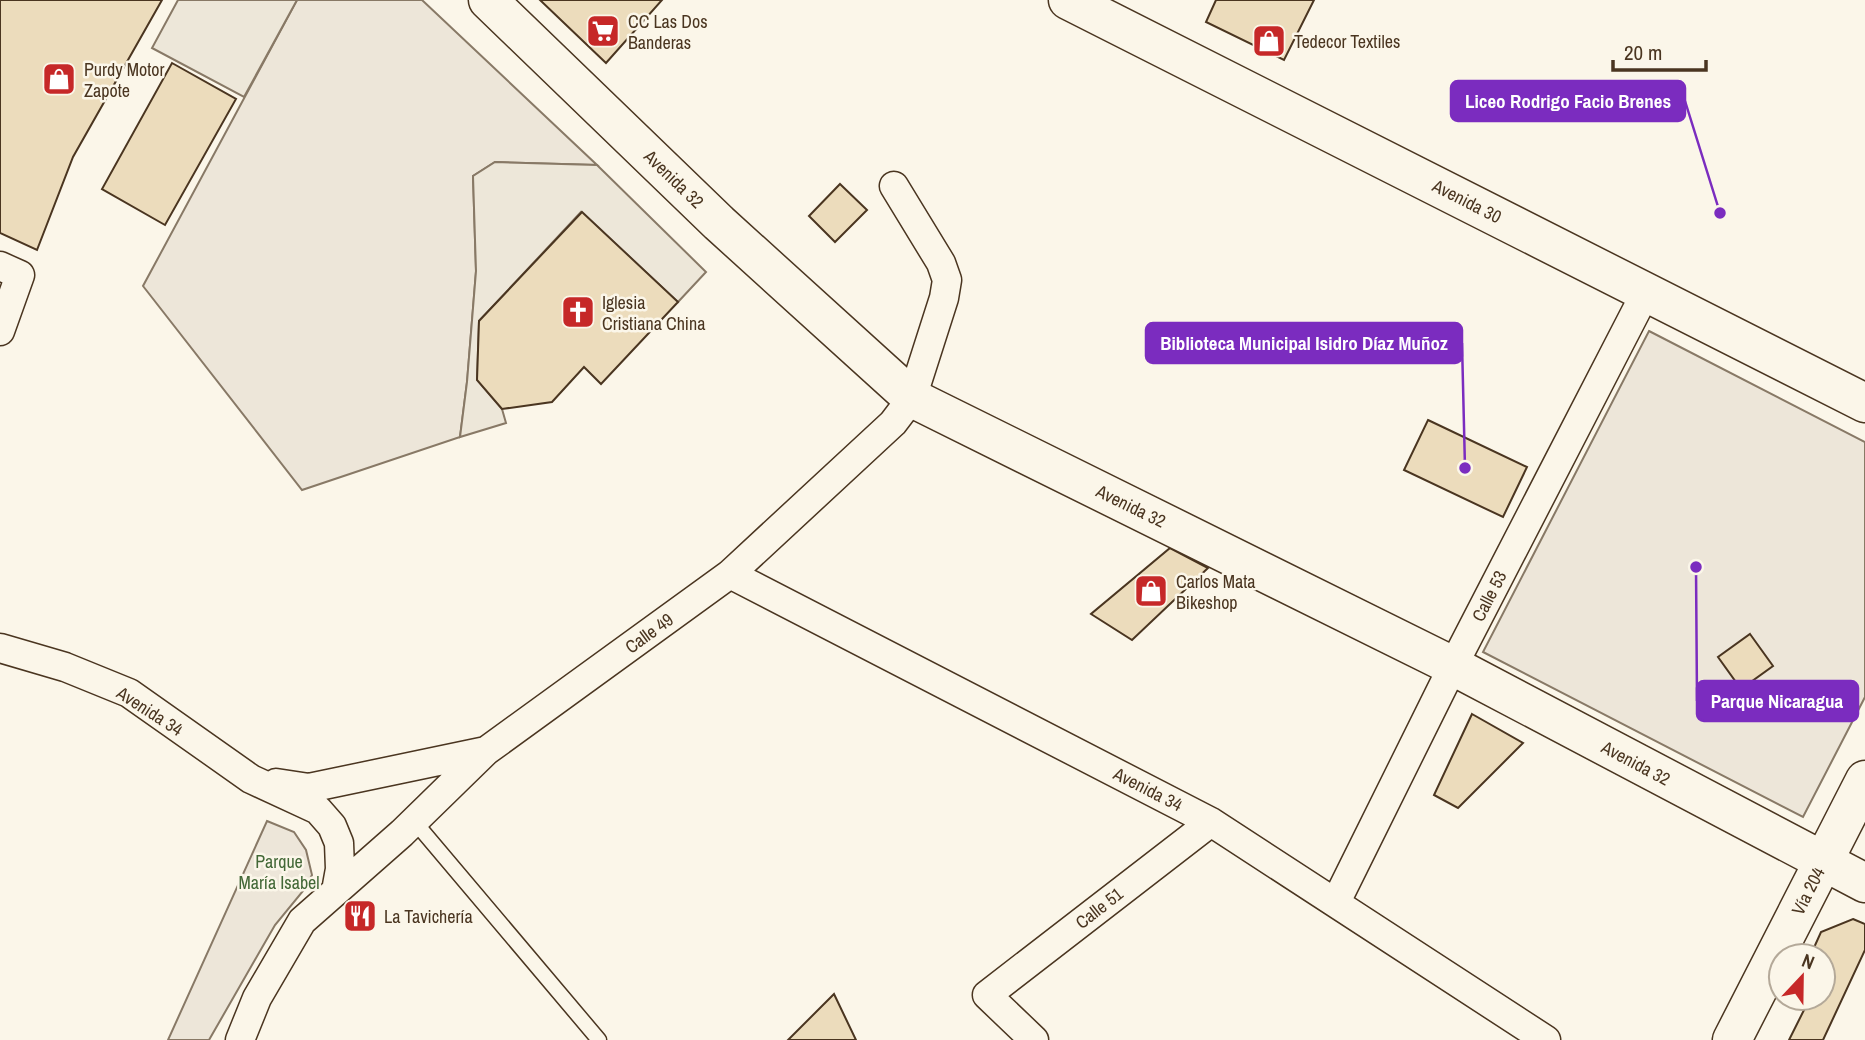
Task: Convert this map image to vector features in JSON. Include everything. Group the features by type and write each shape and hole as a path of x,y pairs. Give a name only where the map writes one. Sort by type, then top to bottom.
{"main road":[{"name":"Avenida 32","path":"488,0 719,223 912,398 1453,666 1865,883"},
{"name":"Avenida 30","path":"1068,0 1865,403"},
{"name":"Vía 204","path":"1732,1040 1865,780"}],"street":[{"name":"Calle 49","path":"240,1040 257,998 302,921 414,821 486,751 730,574 893,423 912,398 944,298 947,280 942,263 894,186"},
{"path":"0,331 10,270"},
{"name":"Calle 53","path":"1336,902 1453,666 1646,292"},
{"name":"Avenida 34","path":"730,574 1211,821 1546,1040"},
{"name":"Avenida 34","path":"0,648 65,667 129,693 251,779 318,810 332,826 339,843 340,869 336,891"},
{"name":"Avenida 34","path":"251,779 309,788 486,751"},
{"name":"Calle 51","path":"1034,1040 987,995 1211,821"}],"lane":[{"path":"414,821 599,1040"}],"green space":[{"path":"297,0 422,0 597,165 495,162 473,176 476,271 460,437 302,490 143,286"},
{"path":"1649,331 1865,442 1865,697 1803,817 1483,652"},
{"name":"Parque María Isabel","path":"267,821 294,832 306,850 312,875 303,891 275,925 209,1040 168,1040"}],"shaded area":[{"path":"178,0 297,0 244,97 152,48"},
{"path":"495,162 597,165 706,272 678,302 581,212 479,321 477,380 502,409 506,423 460,437 476,271 473,176"}],"building":[{"name":"Purdy Motor Zapote","path":"0,0 162,0 73,157 37,250 0,233"},
{"name":"CC Las Dos Banderas","path":"540,0 662,0 606,63"},
{"name":"Tedecor Textiles","path":"1216,0 1314,0 1284,60 1206,22"},
{"name":"Purdy Motor Zapote","path":"172,63 236,99 165,225 102,189"},
{"path":"840,184 867,210 835,242 809,216"},
{"name":"Iglesia Cristiana China","path":"582,212 678,302 601,384 584,367 552,402 502,409 477,380 479,321"},
{"path":"1428,420 1527,467 1503,517 1404,470"},
{"name":"Carlos Mata Bikeshop","path":"1170,548 1208,568 1132,640 1091,614"},
{"path":"1750,634 1773,666 1741,689 1718,657"},
{"path":"1472,714 1523,743 1458,808 1434,795"},
{"path":"1853,919 1865,924 1865,950 1837,1010 1837,942 1816,942 1821,932"},
{"path":"834,994 856,1040 788,1040"},
{"path":"1803,1012 1836,1012 1823,1040 1789,1040"}],"place":[{"name":"CC Las Dos Banderas","path":"603,31"},
{"name":"Tedecor Textiles","path":"1269,41"},
{"name":"Purdy Motor Zapote","path":"59,79"},
{"name":"Liceo Rodrigo Facio Brenes","path":"1720,213"},
{"name":"Iglesia Cristiana China","path":"578,312"},
{"name":"Biblioteca Municipal Isidro Díaz Muñoz","path":"1465,468"},
{"name":"Parque Nicaragua","path":"1696,567"},
{"name":"Carlos Mata Bikeshop","path":"1151,591"},
{"name":"La Tavichería","path":"360,916"}]}
